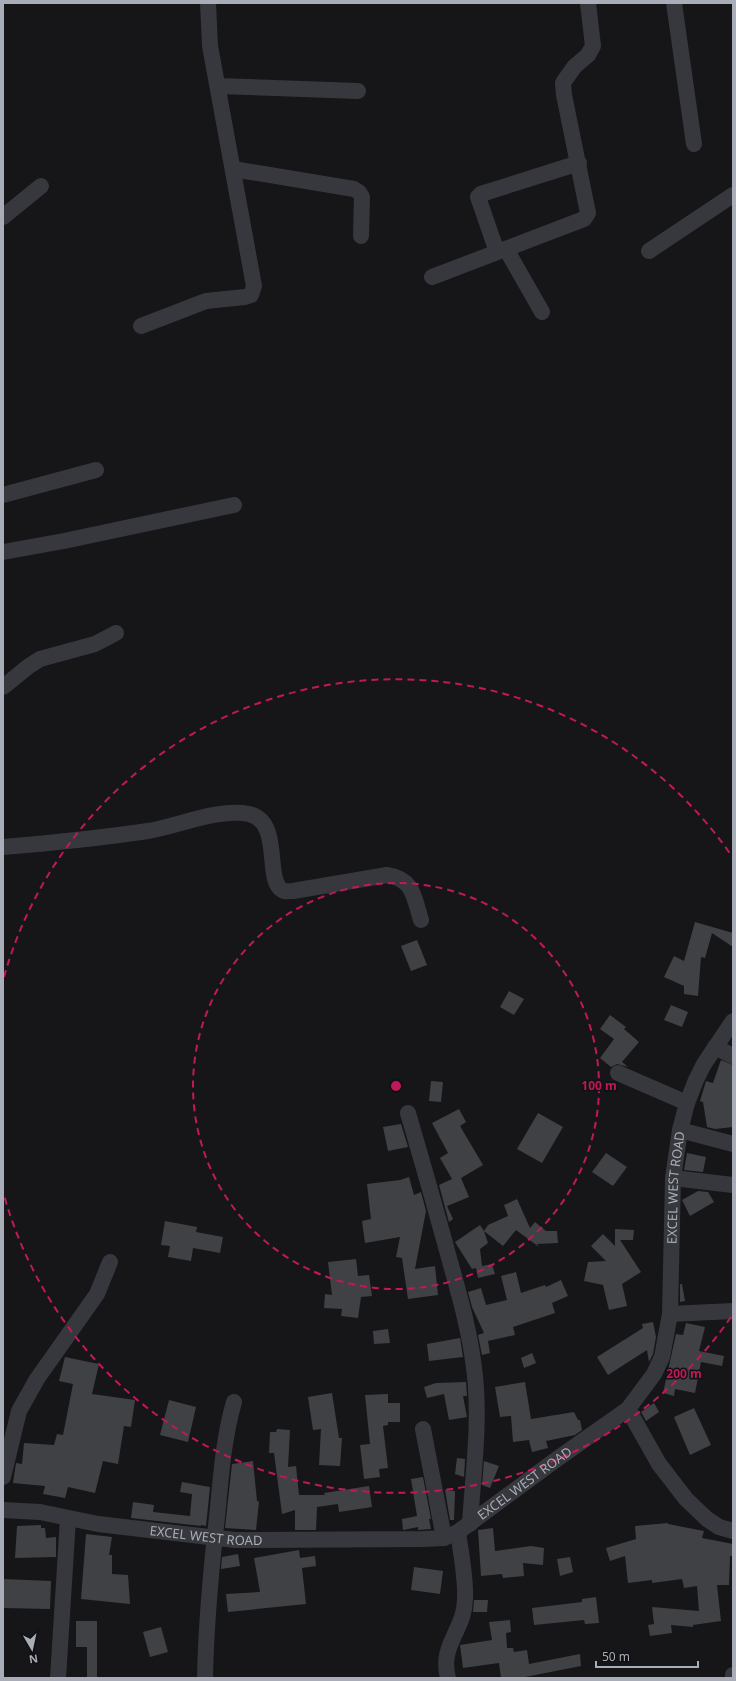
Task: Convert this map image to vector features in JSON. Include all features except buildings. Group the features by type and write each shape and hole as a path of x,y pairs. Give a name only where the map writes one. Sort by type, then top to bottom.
{"street":[{"path":"141,326 206,301 245,297 253,292 254,286 209,36 208,3"},
{"path":"432,277 584,219 588,213 564,95 563,83 575,66 588,55 592,46 588,3"},
{"path":"674,3 694,144"},
{"path":"218,86 358,90"},
{"path":"542,312 501,251 478,197 481,194 579,163"},
{"path":"233,169 354,189 359,192 362,197 361,236"},
{"path":"3,217 41,186"},
{"path":"649,252 733,195"},
{"path":"3,495 96,470"},
{"path":"3,552 64,541 234,505"},
{"path":"3,687 28,666 40,659 95,644 116,634"},
{"path":"3,846 51,843 149,831 220,814 242,813 255,816 263,822 268,836 275,880 280,889 286,892 387,875 398,876 407,882 413,894 421,920"},
{"name":"EXCEL WEST ROAD","path":"3,1510 40,1512 68,1519 154,1532 214,1538 293,1541 457,1532 556,1459 628,1409 654,1374 662,1357 670,1314 673,1178 680,1130 687,1104 696,1080 733,1021"},
{"path":"715,1048 733,1056"},
{"path":"618,1073 687,1104"},
{"path":"408,1113 439,1218 467,1325 474,1370 478,1420 457,1532"},
{"path":"680,1130 733,1144"},
{"path":"673,1178 733,1185"},
{"path":"3,1477 19,1411 34,1384 97,1294 110,1262"},
{"path":"670,1314 733,1311"},
{"path":"205,1678 208,1604 214,1538 226,1428 234,1402"},
{"path":"628,1409 659,1464 686,1499 707,1519 719,1527 733,1532"},
{"path":"423,1430 457,1532 466,1599 459,1628 447,1649 446,1666 448,1678"},
{"path":"58,1678 68,1519"}]}
